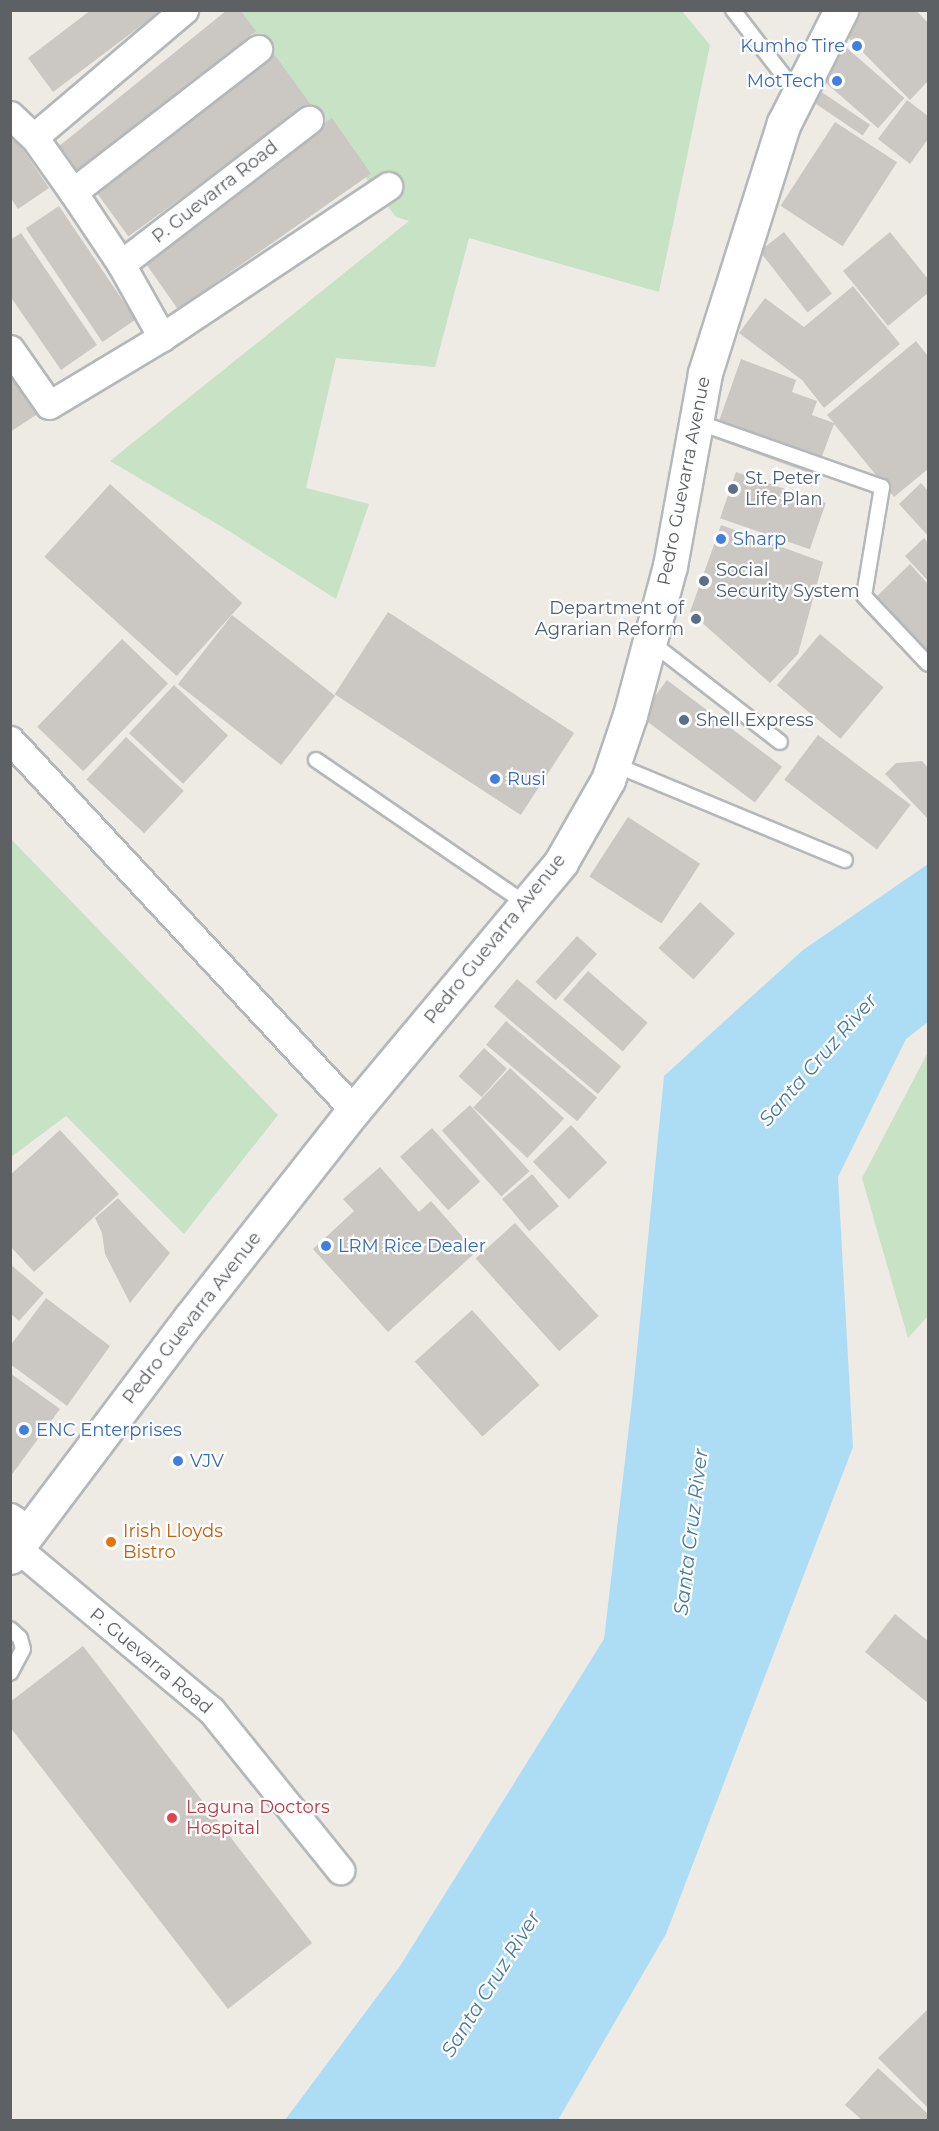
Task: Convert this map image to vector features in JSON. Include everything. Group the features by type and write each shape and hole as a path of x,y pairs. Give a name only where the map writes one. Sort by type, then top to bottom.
{"main road":[{"name":"Pedro Guevarra Avenue","path":"17,1538 354,1110 561,862 608,780 670,566 705,373 784,123 841,10"}],"street":[{"path":"34,137 184,10"},
{"path":"73,192 258,49"},
{"path":"10,115 34,137 73,192 121,264 162,337"},
{"name":"P. Guevarra Road","path":"121,264 309,120"},
{"path":"10,349 49,405 162,337 388,186"},
{"path":"10,740 354,1110"},
{"name":"P. Guevarra Road","path":"17,1538 211,1710 340,1870"}],"lane":[{"path":"732,10 799,95"},
{"path":"697,422 882,487 864,596 928,664"},
{"path":"650,641 780,742"},
{"path":"316,759 526,904"},
{"path":"613,764 845,860"},
{"path":"10,1629 20,1638 23,1649 10,1673"}],"green space":[{"path":"235,11 682,11 710,45 659,292 469,238 435,367 336,358 306,488 369,504 336,599 229,531 110,461 409,221 396,217"},
{"path":"11,839 278,1115 184,1234 66,1116 11,1157"},
{"path":"928,1052 928,1316 908,1338 862,1178"}],"water":[{"name":"Santa Cruz River","path":"928,864 928,1022 906,1039 838,1177 853,1447 666,1934 558,2120 285,2120 400,1966 604,1639 632,1401 664,1076 803,950"}],"building":[{"path":"91,10 162,10 53,92 28,58"},
{"path":"227,10 240,10 256,31 74,178 53,151"},
{"path":"857,10 916,10 928,23 928,81 910,100 839,28"},
{"path":"841,43 904,98 878,128 815,73"},
{"path":"274,54 310,104 128,236 92,186"},
{"path":"817,89 870,125 863,136 810,100"},
{"path":"907,100 928,116 928,139 910,164 878,139"},
{"path":"332,118 371,174 178,309 139,253"},
{"path":"835,122 897,162 843,246 781,206"},
{"path":"10,130 49,188 18,209 10,197"},
{"path":"59,206 136,320 102,342 26,228"},
{"path":"784,232 832,293 808,313 760,251"},
{"path":"890,232 928,279 928,293 888,326 843,271"},
{"path":"21,233 97,345 61,370 10,296 10,240"},
{"path":"853,286 900,344 824,408 802,380 739,333 765,298 804,327"},
{"path":"916,341 928,356 928,469 894,497 834,424 815,475 713,438 741,359 796,380 792,392 817,401 812,415 834,423 827,415"},
{"path":"10,371 39,413 10,432"},
{"path":"736,472 826,503 810,549 720,518"},
{"path":"921,483 928,491 928,536 899,504"},
{"path":"110,484 242,603 177,676 44,557"},
{"path":"721,525 823,562 798,654 770,683 690,612"},
{"path":"924,538 928,543 928,581 905,556"},
{"path":"910,564 928,584 928,657 874,599"},
{"path":"388,612 574,733 521,815 335,694"},
{"path":"232,615 335,696 281,765 178,684"},
{"path":"820,634 884,687 841,739 777,685"},
{"path":"122,639 168,683 83,771 37,727"},
{"path":"667,680 782,767 755,803 640,716"},
{"path":"174,685 228,735 183,784 129,733"},
{"path":"818,735 911,805 877,850 784,780"},
{"path":"126,737 184,791 144,833 86,779"},
{"path":"922,761 928,768 928,819 885,774 896,763"},
{"path":"628,817 700,864 661,923 589,877"},
{"path":"700,902 735,933 693,980 659,948"},
{"path":"577,936 597,954 556,1000 536,982"},
{"path":"588,971 648,1023 623,1052 563,1000"},
{"path":"517,979 621,1066 598,1094 494,1007"},
{"path":"506,1021 597,1097 577,1121 486,1045"},
{"path":"484,1048 507,1069 482,1097 459,1076"},
{"path":"510,1068 564,1118 527,1158 473,1107"},
{"path":"470,1105 530,1171 501,1197 442,1130"},
{"path":"571,1125 607,1162 569,1199 533,1162"},
{"path":"432,1128 480,1182 448,1210 400,1157"},
{"path":"60,1130 119,1194 34,1272 10,1246 10,1175"},
{"path":"380,1167 419,1212 431,1201 476,1252 388,1332 313,1249 354,1211 343,1199"},
{"path":"532,1174 559,1206 529,1231 502,1199"},
{"path":"118,1198 170,1253 130,1303 105,1254 102,1233 95,1218"},
{"path":"515,1223 599,1316 559,1351 476,1258"},
{"path":"10,1264 44,1293 19,1321 10,1313"},
{"path":"46,1298 110,1346 67,1406 10,1364 10,1346"},
{"path":"472,1310 540,1385 482,1437 415,1362"},
{"path":"10,1373 60,1409 10,1477"},
{"path":"895,1614 928,1641 928,1703 865,1652"},
{"path":"83,1646 312,1943 228,2009 10,1727 10,1702"},
{"path":"928,2011 928,2108 878,2058"},
{"path":"878,2068 928,2114 928,2120 862,2120 845,2105"}],"place":[{"name":"Kumho Tire","path":"857,46"},
{"name":"MotTech","path":"837,81"},
{"name":"St. Peter Life Plan","path":"733,489"},
{"name":"Sharp","path":"721,539"},
{"name":"Social Security System","path":"704,581"},
{"name":"Department of Agrarian Reform","path":"696,619"},
{"name":"Shell Express","path":"684,720"},
{"name":"Rusi","path":"495,779"},
{"name":"LRM Rice Dealer","path":"326,1246"},
{"name":"ENC Enterprises","path":"24,1430"},
{"name":"VJV","path":"178,1461"},
{"name":"Irish Lloyds Bistro","path":"111,1542"},
{"name":"Laguna Doctors Hospital","path":"172,1818"}]}
